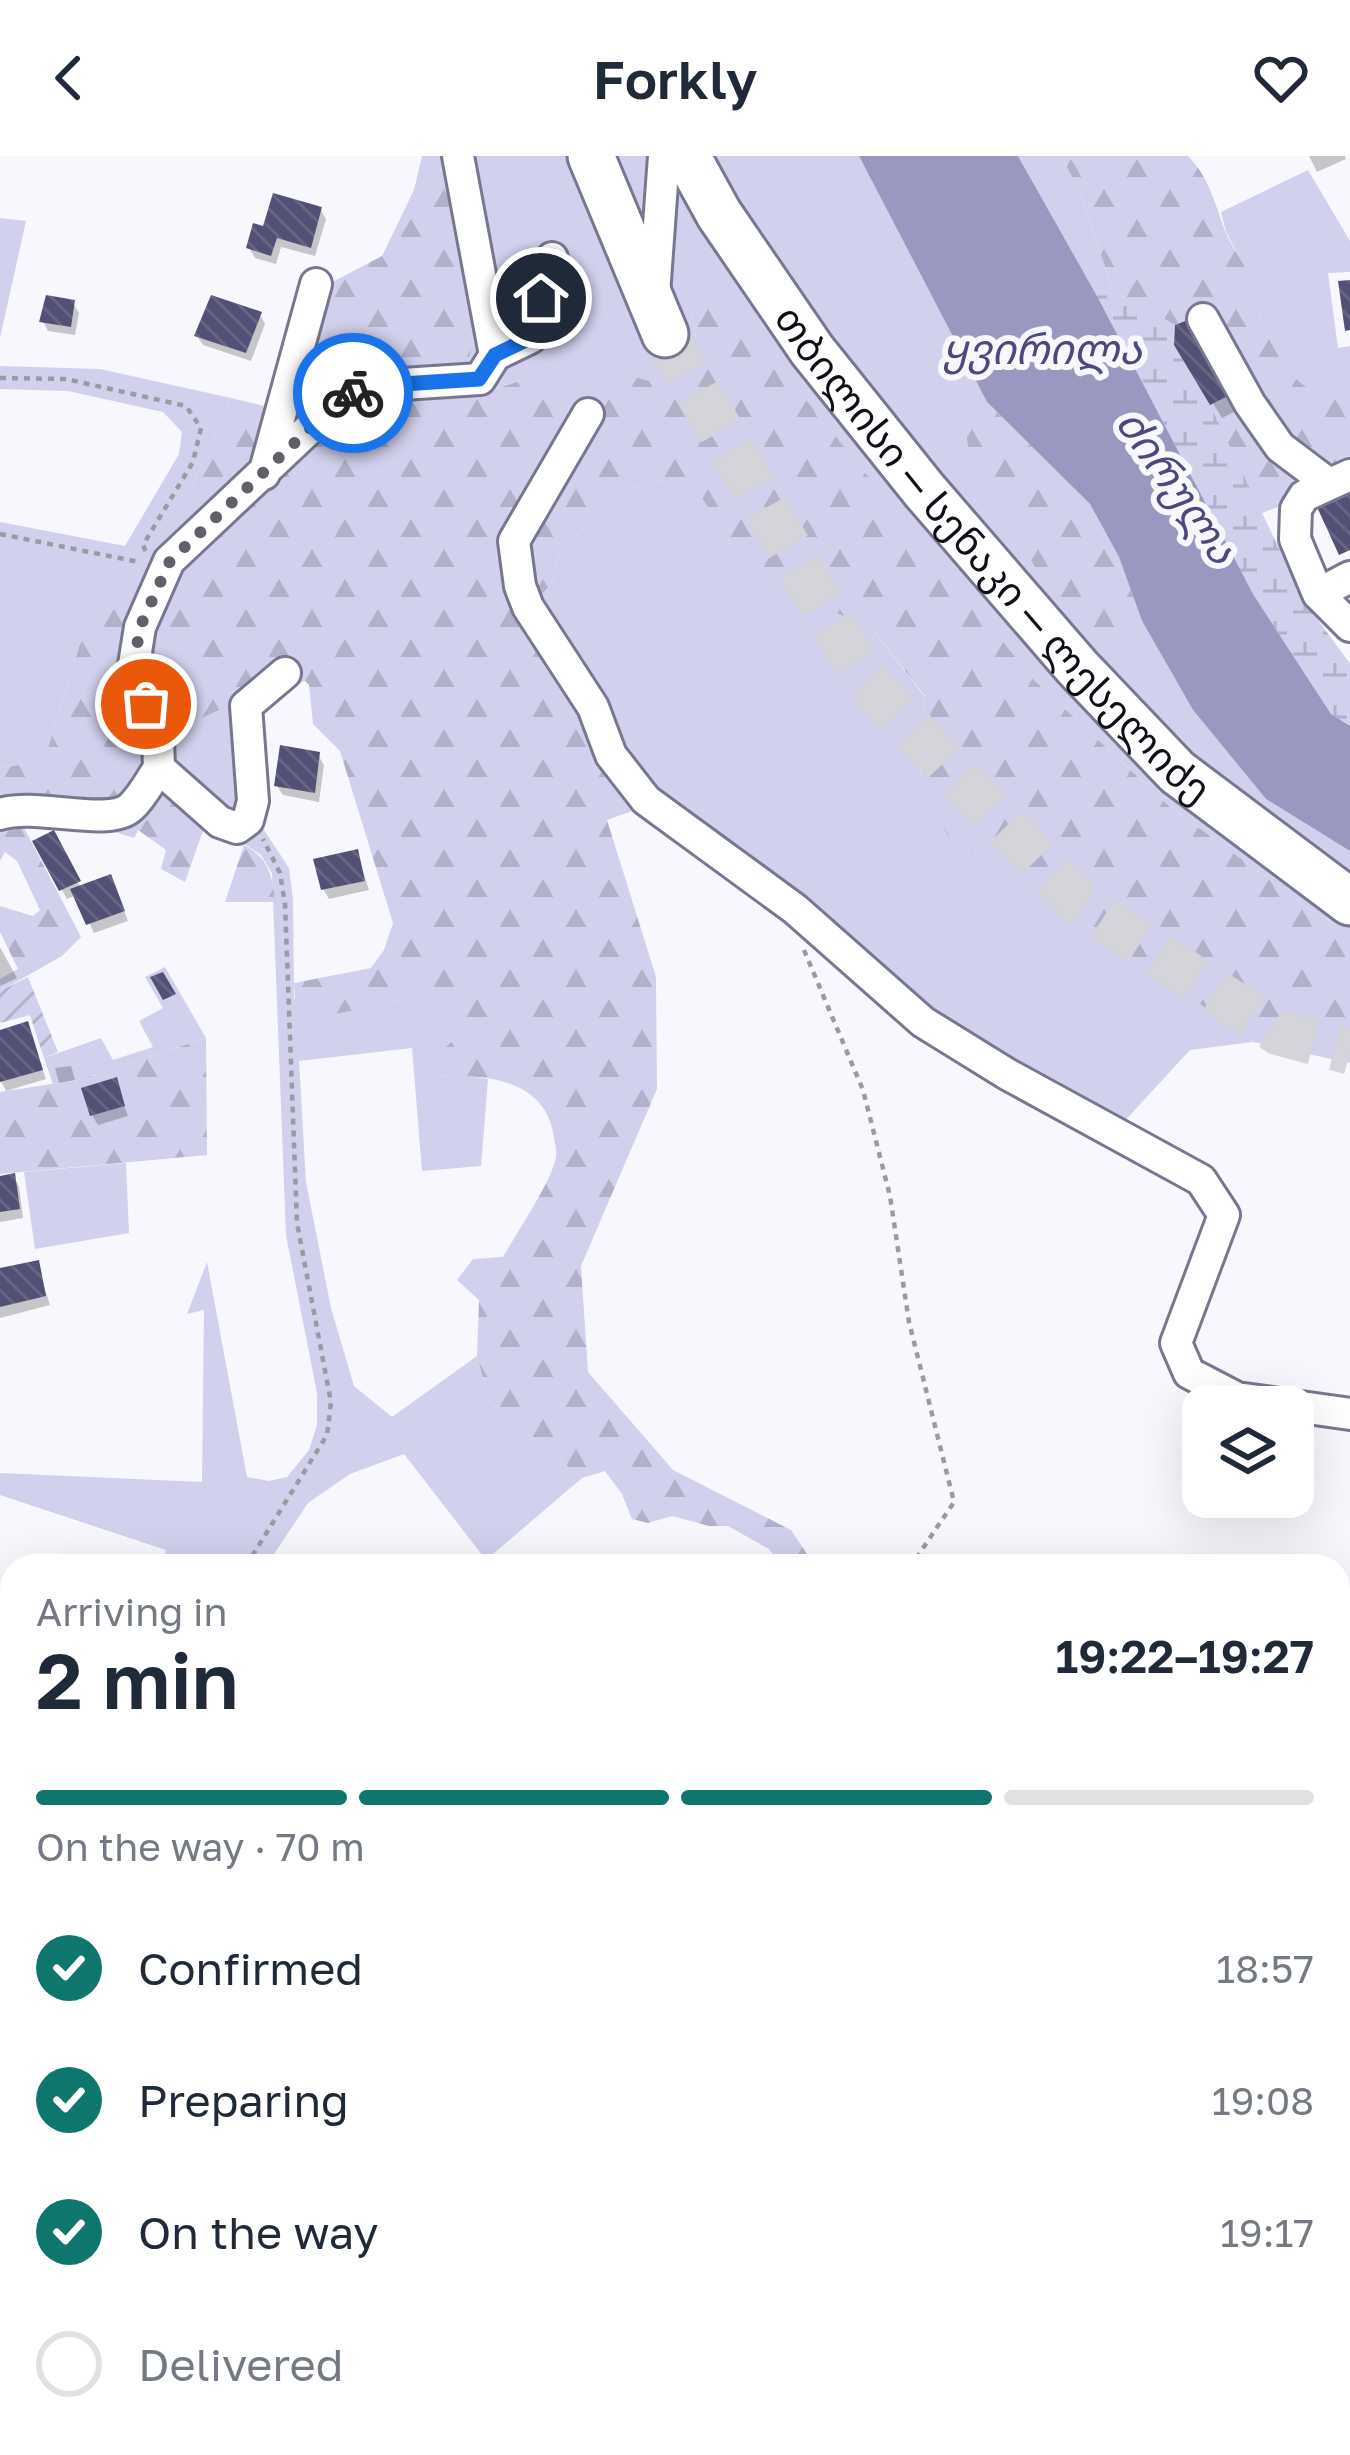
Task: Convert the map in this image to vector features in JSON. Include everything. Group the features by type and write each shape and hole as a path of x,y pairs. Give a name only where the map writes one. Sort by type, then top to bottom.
{"highway":[{"path":"592,156 659,320"},
{"name":"თბილისი — სენაკი — ლესელიძე","path":"687,156 719,214 812,350 1077,668 1177,772 1350,902"}],"street":[{"path":"458,156 495,355"},
{"path":"659,320 664,156"},
{"path":"0,814 40,808 106,818 128,811 159,768 158,738 133,671 140,627 170,561 344,396 372,386 479,379 495,355 530,338 552,258"},
{"path":"264,474 316,284"},
{"path":"1203,319 1280,447 1340,479"},
{"path":"588,414 514,541 528,607 593,707 611,755 627,778 646,800 795,909 923,1022 1006,1074 1201,1180 1224,1215 1176,1343 1189,1373 1237,1398 1350,1414"},
{"path":"1340,479 1304,496 1296,509 1295,539 1318,594 1350,626"},
{"path":"1318,594 1350,577"},
{"path":"159,768 220,822 237,827 248,820 253,801 246,706 285,674"}],"path":[{"path":"0,378 67,379 154,395 186,406 201,428 193,462 143,545 151,565 0,534"},
{"path":"248,820 280,873 285,904 297,1223 331,1402 327,1435 253,1554"},
{"path":"795,909 805,953 863,1090 890,1196 909,1322 954,1502 919,1554"}],"green space":[{"path":"422,156 859,156 987,402 971,408 971,463 1067,619 1123,643 1142,621 1193,710 1266,799 1350,851 1350,934 1169,806 1034,680 917,538 691,309 700,364 654,384 622,374 529,538 552,583 560,550 629,488 676,479 700,495 734,548 783,594 868,624 925,697 920,780 949,836 1041,891 1253,1042 1190,1050 1108,1139 919,1041 828,953 632,811 599,764 518,614 501,562 513,513 521,380 471,397 358,408 233,704 281,657 305,680 256,714 260,824 289,868 294,999 341,1013 421,996 442,1010 459,1037 438,1054 436,1077 488,1079 481,1166 422,1171 412,1048 299,1061 306,1182 331,1308 354,1386 392,1417 477,1356 490,1403 582,1478 493,1554 481,1554 404,1454 350,1474 308,1503 274,1554 165,1554 166,1550 0,1495 0,1473 202,1482 204,1310 187,1314 207,1262 247,1477 269,1481 287,1477 309,1450 317,1425 317,1393 286,1235 272,873 261,855 160,788 134,838 5,798 44,797 103,805 79,647 44,761 0,768 0,522 125,546 179,454 182,432 163,412 68,391 0,389 0,366 100,369 231,398 190,499 260,452 309,282 474,337 447,187 434,179 414,190"},
{"path":"1018,156 1061,156 1079,190 1113,290 1175,325 1174,345 1210,405 1304,601 1350,664 1350,726 1253,594"},
{"path":"1061,156 1188,156 1206,182 1251,280 1264,327 1286,368 1321,393 1350,391 1350,461 1318,460 1290,439 1247,382 1254,377 1234,339 1218,321 1193,318 1175,325 1113,290 1079,190"},
{"path":"1308,170 1350,241 1350,272 1328,273 1338,348 1350,346 1350,406 1287,407 1247,271 1221,212"},
{"path":"434,179 447,187 474,337 469,358 455,367 325,396 303,394 297,380 325,286 382,256 414,190"},
{"path":"0,218 26,221 0,338"},
{"path":"1113,290 1175,325 1174,345 1210,405 1304,601 1350,664 1350,726 1331,714 1253,594 1097,296"},
{"path":"718,292 1034,680 1169,806 1350,934 1350,1063 1253,1042 1041,891 948,836 920,780 925,696 868,624 783,595 734,548 700,495 676,479 629,488 560,550 552,583 538,598 529,538 622,373 655,383 700,364 691,309"},
{"path":"522,380 581,406 513,513 501,562 518,614 577,711 599,764 632,811 607,820 656,977 657,1089 581,1266 588,1372 673,1470 791,1530 807,1554 773,1554 728,1526 672,1516 648,1523 632,1519 605,1471 582,1478 490,1403 477,1356 479,1300 457,1280 473,1259 503,1257 533,1207 556,1157 549,1119 540,1103 511,1084 475,1077 436,1077 424,1067 428,1057 458,1036 442,1010 421,996 341,1013 296,1015 294,983 371,968 384,950 393,923 340,751 313,724 309,685 281,657 233,704 194,721 166,704 148,679 152,631 174,569 358,408 471,397"},
{"path":"1232,394 1300,479 1285,504 1260,514 1210,405"},
{"path":"231,398 273,408 260,452 206,509 190,499 194,481"},
{"path":"987,402 1090,504 1119,557 1142,621 1123,643 1096,646 1067,619 971,463 965,427 971,408"},
{"path":"118,567 149,578 144,738 148,763 126,798 0,800 0,768 44,761 79,647"},
{"path":"161,787 206,822 185,882 161,869 166,850 138,830"},
{"path":"0,822 21,822 81,937 62,956 0,991 0,979 18,969 0,932 0,906 33,916 40,910 17,861 5,852 0,861"},
{"path":"244,845 268,868 275,902 225,902"},
{"path":"165,967 206,1038 53,1084 44,1058 101,1038 113,1060 153,1047 139,1021 163,1008 145,977"},
{"path":"28,977 58,1052 44,1058 30,1015 0,1023 0,991"},
{"path":"206,1038 207,1155 0,1174 0,1092 78,1080"},
{"path":"126,1163 129,1233 35,1249 24,1172"}],"water":[{"name":"ყვირილა","path":"859,156 1018,156 1253,594 1331,714 1350,726 1350,851 1266,799 1193,710 1142,621 1119,557 1090,504 987,402"}],"building":[{"path":"273,193 322,207 311,248 277,238 271,256 246,248 253,223 263,226"},
{"path":"1350,280 1350,330 1345,331 1338,281"},
{"path":"46,295 75,300 71,327 39,322"},
{"path":"211,295 262,312 246,353 194,336"},
{"path":"1195,317 1232,394 1210,405 1174,345 1175,325"},
{"path":"1350,490 1350,550 1339,555 1317,507"},
{"path":"280,745 320,752 315,793 274,786"},
{"path":"54,830 81,881 59,891 32,841"},
{"path":"358,849 365,881 321,890 313,859"},
{"path":"111,874 125,911 86,925 70,889"},
{"path":"163,972 176,994 163,1000 150,977"},
{"path":"28,1021 43,1070 0,1082 0,1030"},
{"path":"117,1077 125,1106 90,1116 81,1088"},
{"path":"15,1173 20,1209 0,1212 0,1176"},
{"path":"39,1260 46,1296 0,1307 0,1268"}],"tunnel":[{"path":"665,334 866,681 1080,904 1279,1033 1350,1052"}],"way so far":[{"path":"146,704 133,671 140,627 170,561 344,396 353,393"}],"route":[{"path":"353,393 372,386 479,379 495,355 530,338 541,298"}],"water label":[{"name":"ძირულა","path":"1177,486"}]}
